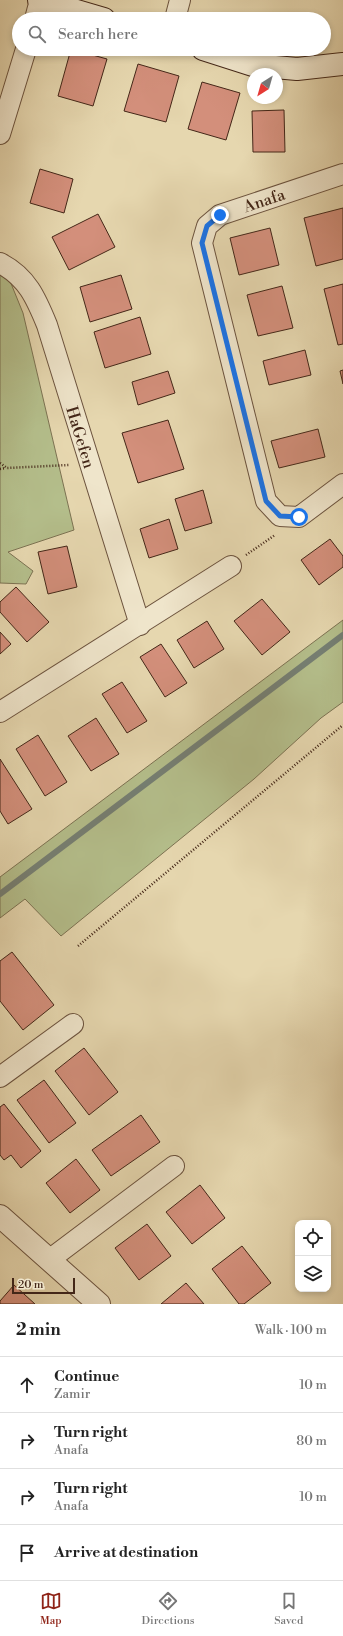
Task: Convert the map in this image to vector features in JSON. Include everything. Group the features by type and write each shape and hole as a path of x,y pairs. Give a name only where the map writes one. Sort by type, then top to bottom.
{"main road":[{"path":"40,0 80,12"},
{"path":"225,56 253,65 297,69 343,64"},
{"path":"0,1216 99,1304"}],"street":[{"path":"37,12 40,0"},
{"path":"177,12 180,0"},
{"path":"0,134 24,56"},
{"name":"Anafa","path":"299,517 280,516 266,501 202,243 207,226 220,215 343,174"},
{"name":"HaGefen","path":"0,263 14,270 35,296 47,325 140,625"},
{"path":"299,517 343,484"},
{"path":"0,712 140,625 231,566"},
{"path":"0,1077 73,1024"},
{"path":"49,1260 174,1166"}],"path":[{"path":"0,463 7,468"},
{"path":"0,470 7,468 90,464"},
{"path":"231,566 299,517"},
{"path":"78,946 343,725"}],"green space":[{"path":"0,275 10,281 23,313 74,530 8,552 33,571 26,584 0,583"},
{"path":"343,620 343,702 321,718 254,779 61,936 25,899 0,918 0,877"}],"building":[{"path":"69,56 96,56 107,59 93,106 58,96"},
{"path":"138,64 179,76 166,122 124,111"},
{"path":"202,82 240,93 226,140 188,129"},
{"path":"284,110 285,152 253,152 252,111"},
{"path":"40,169 73,179 64,213 30,203"},
{"path":"343,208 343,259 316,266 304,218"},
{"path":"98,214 115,247 69,270 52,237"},
{"path":"270,228 279,265 239,275 230,238"},
{"path":"121,275 132,309 90,322 80,287"},
{"path":"343,284 343,344 338,345 324,289"},
{"path":"282,286 293,328 258,336 247,295"},
{"path":"140,317 151,354 105,368 94,332"},
{"path":"305,350 311,375 269,385 263,361"},
{"path":"343,370 343,384 340,371"},
{"path":"168,371 175,393 138,405 132,382"},
{"path":"168,420 184,469 138,483 122,433"},
{"path":"318,429 325,457 279,468 271,441"},
{"path":"203,490 212,523 185,531 175,499"},
{"path":"169,519 178,549 149,558 140,529"},
{"path":"330,539 343,556 343,567 319,585 301,560"},
{"path":"67,546 77,587 48,594 38,552"},
{"path":"16,587 49,622 27,642 0,612 0,602"},
{"path":"262,599 290,632 262,655 234,621"},
{"path":"207,621 224,649 194,668 177,640"},
{"path":"0,632 11,644 0,654"},
{"path":"161,644 187,683 165,697 140,657"},
{"path":"122,682 147,721 127,733 102,694"},
{"path":"96,718 119,754 91,771 68,736"},
{"path":"38,735 67,782 45,796 16,749"},
{"path":"0,759 32,809 8,824 0,811"},
{"path":"12,952 54,1005 23,1030 0,1001 0,961"},
{"path":"84,1048 118,1092 89,1115 55,1071"},
{"path":"44,1080 76,1123 49,1143 17,1100"},
{"path":"4,1104 41,1151 21,1168 11,1155 4,1160 0,1155 0,1107"},
{"path":"141,1115 160,1142 111,1176 92,1150"},
{"path":"76,1159 100,1190 70,1213 46,1183"},
{"path":"200,1185 225,1218 192,1244 166,1212"},
{"path":"147,1224 171,1256 139,1280 115,1248"},
{"path":"242,1246 271,1283 244,1304 239,1304 212,1269"},
{"path":"186,1283 204,1304 161,1304"},
{"path":"14,1285 35,1304 0,1304 0,1301"}],"waterway":[{"path":"0,894 343,635"}],"route":[{"path":"220,215 207,226 202,243 266,501 280,516 299,517"}]}
